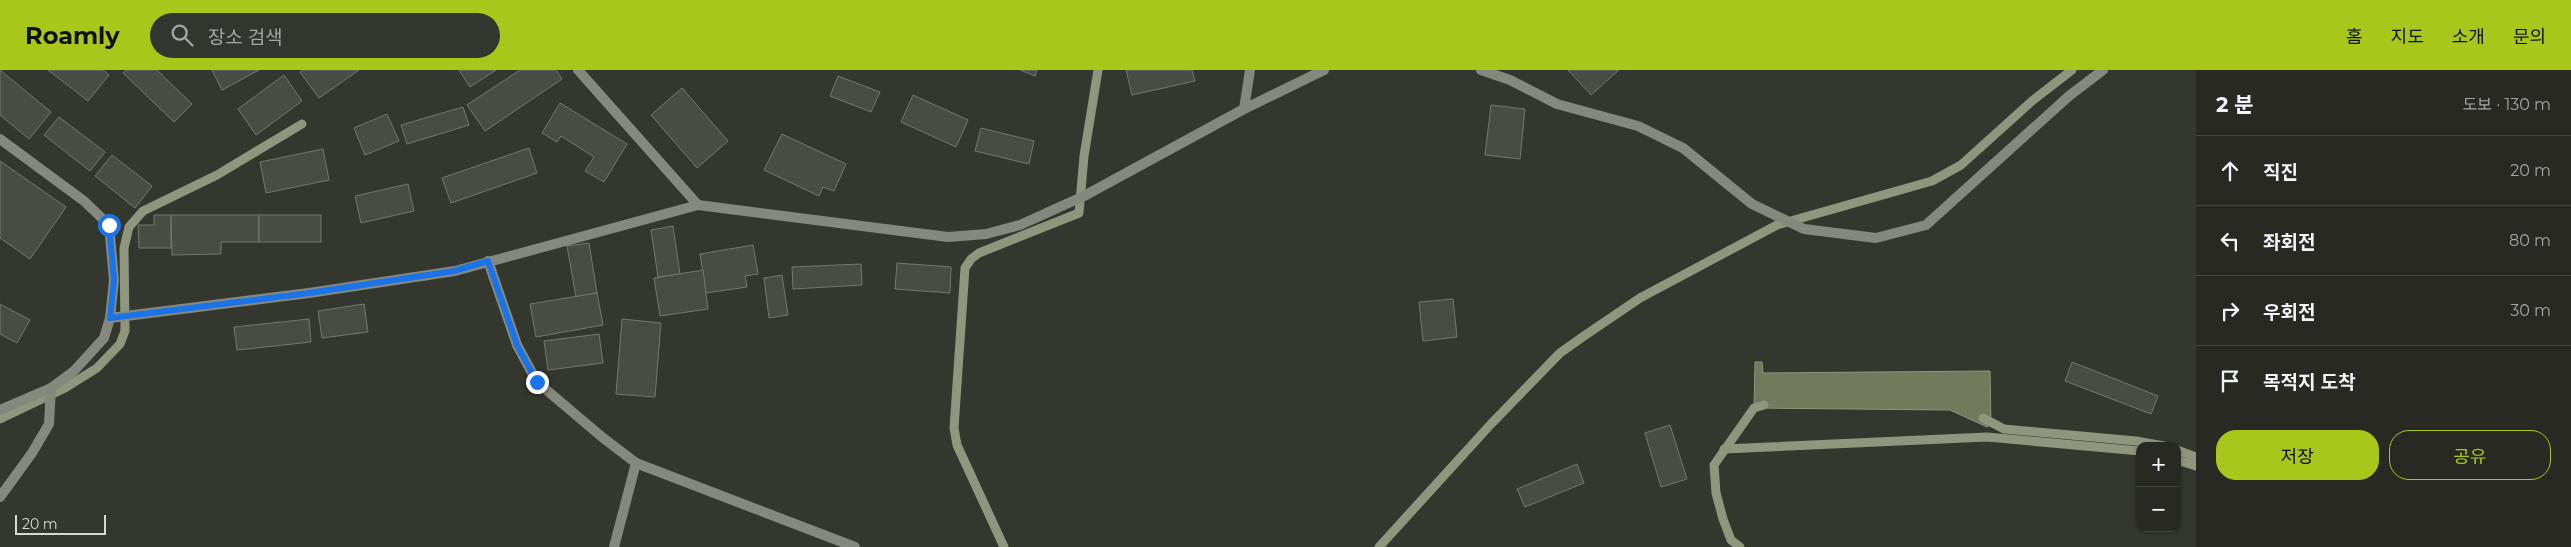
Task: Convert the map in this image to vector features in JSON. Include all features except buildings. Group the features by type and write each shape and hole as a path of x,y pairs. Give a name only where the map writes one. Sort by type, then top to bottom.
{"street":[{"path":"578,70 698,205"},
{"path":"1244,110 1250,70"},
{"path":"110,318 318,292 454,271 698,205 948,237 986,234 1020,225 1084,196 1244,110 1324,70"},
{"path":"1481,70 1510,80 1557,104 1638,126 1683,148 1752,204 1804,230 1876,238 1926,225 2069,96 2102,70"},
{"path":"0,139 84,201 109,225 114,280 110,318 104,338 74,371 51,388 0,410"},
{"path":"488,261 517,345 537,382 636,464 855,547"},
{"path":"0,497 32,453 49,424 51,388"},
{"path":"614,547 636,464"}],"shaded area":[{"path":"1755,362 1762,362 1763,373 1990,371 1991,424 1987,427 1950,410 1754,408"}],"waterway":[{"path":"1004,547 957,445 954,428 965,268 971,259 979,253 1079,213 1084,156 1098,70"},
{"path":"1379,547 1491,424 1560,353 1584,336 1640,298 1777,225 1932,181 1961,165 2032,101 2072,70"},
{"path":"0,419 65,388 97,368 120,344 125,331 124,248 129,227 143,211 217,175 302,124"},
{"path":"1740,547 1731,540 1723,519 1716,493 1714,465 1754,408 1764,405"},
{"path":"1983,418 2004,429 2142,442"},
{"path":"1724,449 1987,437 2136,451"},
{"path":"2181,451 2196,457"},
{"path":"2181,461 2196,466"}],"route":[{"path":"109,225 114,280 110,318 309,293 454,271 488,261 517,345 537,382"}]}
